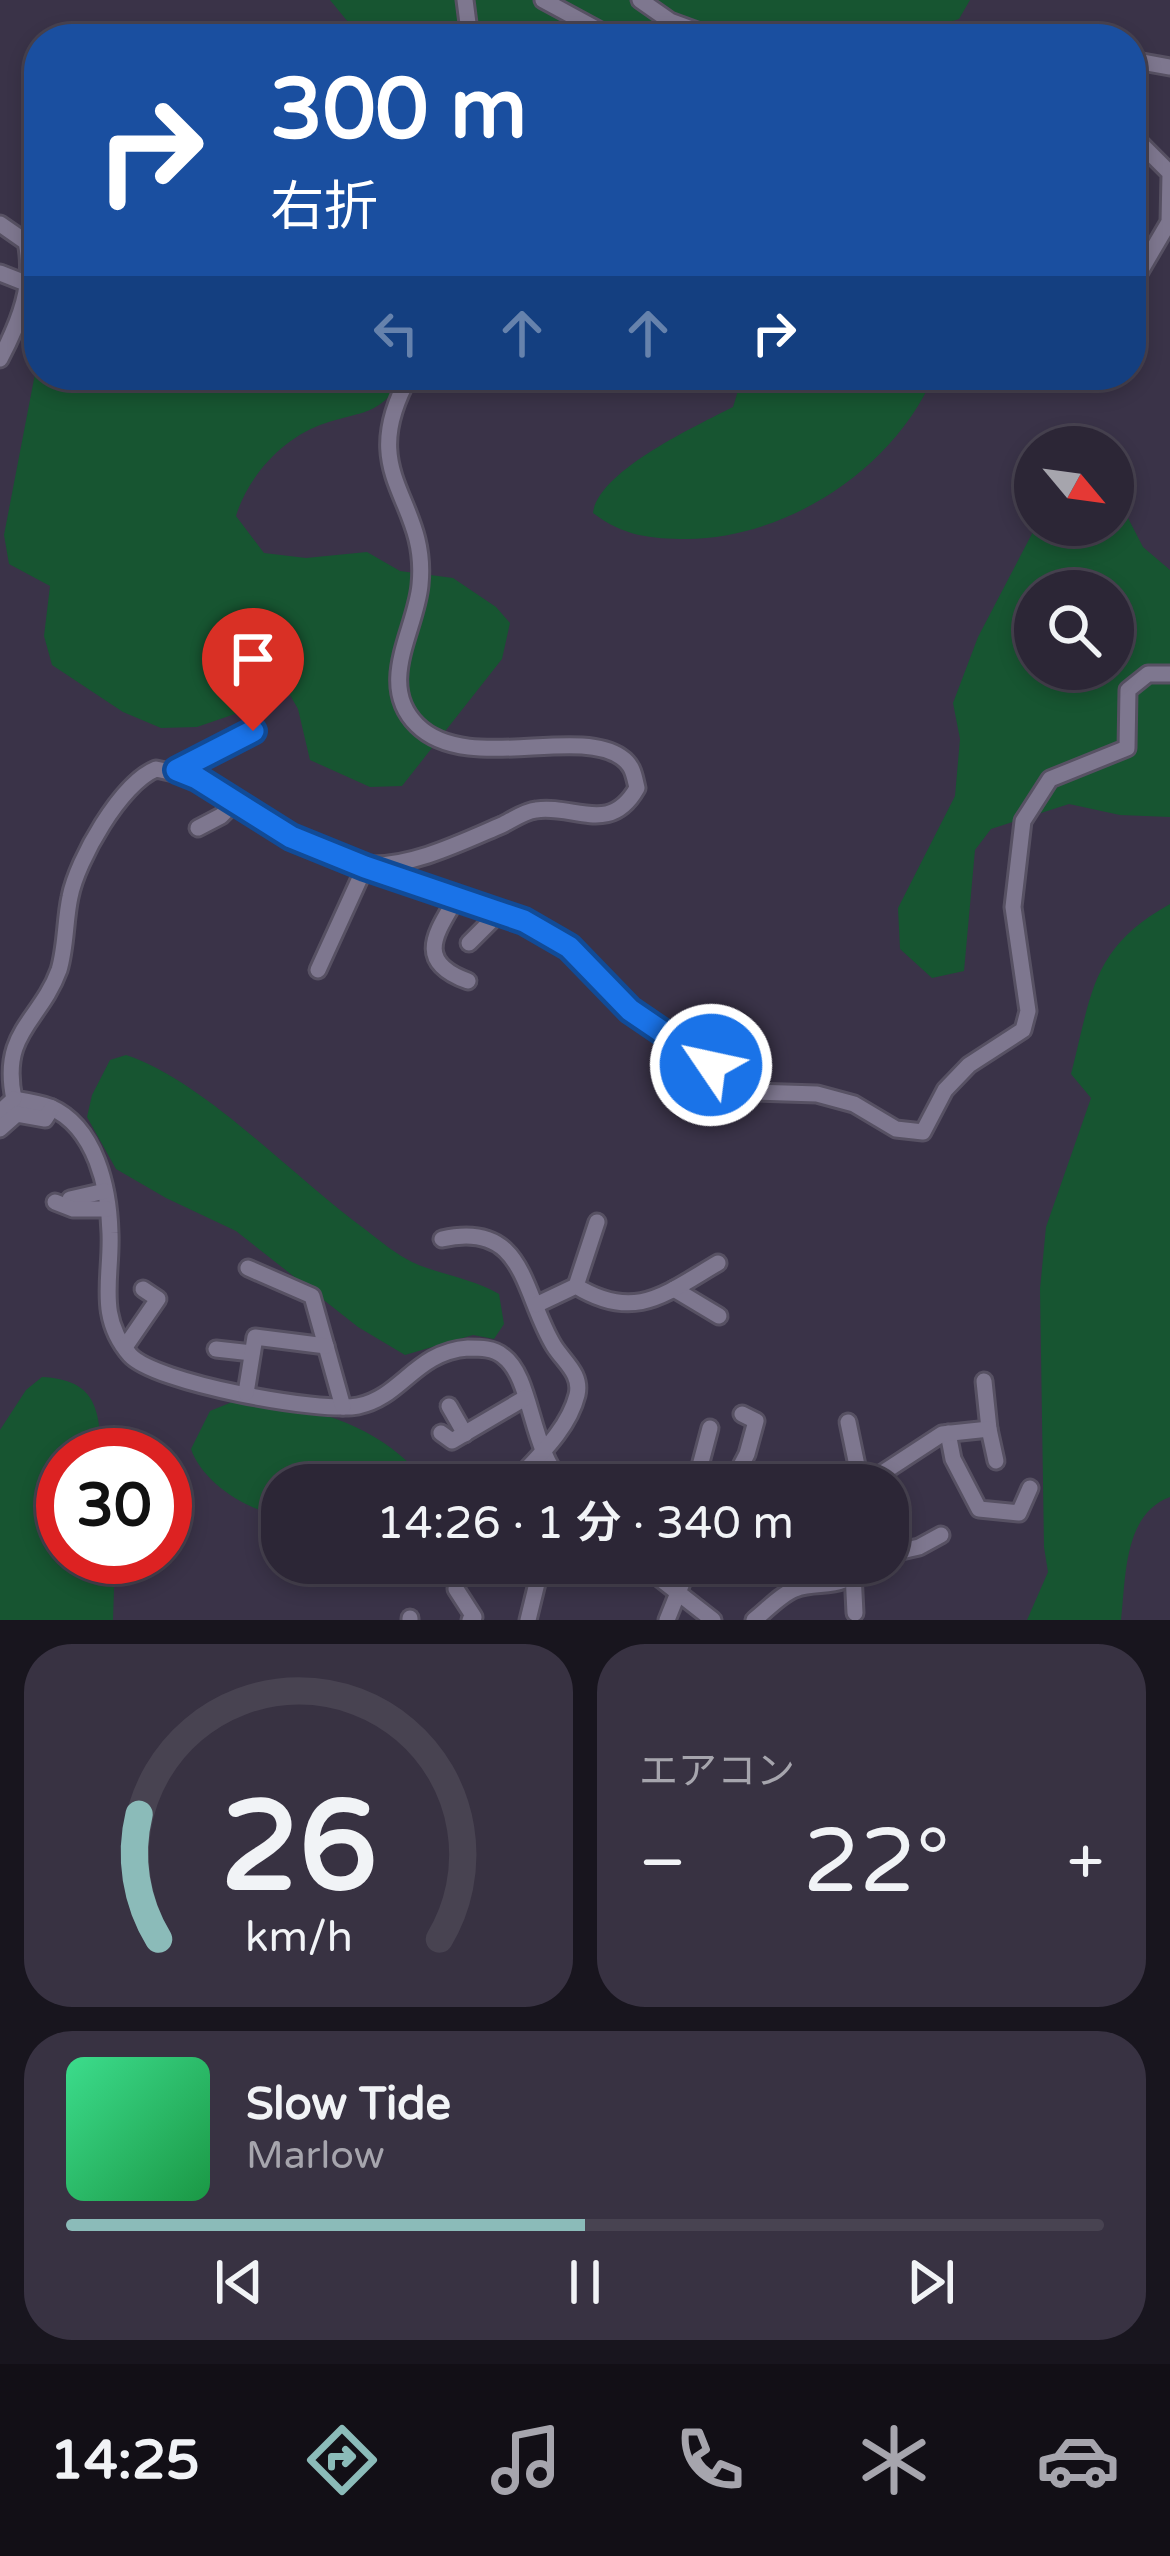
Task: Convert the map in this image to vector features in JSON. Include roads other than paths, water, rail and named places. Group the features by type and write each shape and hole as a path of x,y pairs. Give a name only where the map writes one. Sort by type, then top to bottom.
{"street":[{"path":"543,0 587,24"},
{"path":"640,0 678,24"},
{"path":"1146,149 1170,173 1169,221 1146,262"},
{"path":"1,354 24,294"},
{"path":"362,866 381,866 456,844 537,809 586,817 614,811 628,803 637,788 633,768 602,748 469,748 417,725 403,698 398,670 421,583 419,557 386,451 401,390"},
{"path":"14,1099 3,1064 4,1046 59,969 76,871 130,786 156,769 197,778 291,837 362,866 500,911 569,947 630,1010 758,1092 817,1094 854,1105 896,1129 923,1132 945,1090 969,1065 1023,1030 1028,1011 1013,907 1023,821 1036,794 1065,771 1127,748 1128,690 1148,674 1170,674"},
{"path":"177,770 253,731"},
{"path":"198,828 236,802"},
{"path":"318,970 362,866"},
{"path":"457,897 432,941 443,965 468,981"},
{"path":"470,943 500,911"},
{"path":"14,1099 52,1108 71,1122 103,1174 111,1234 105,1299 125,1347 149,1370 179,1382 343,1407 380,1398 441,1352 483,1348 501,1353 518,1371 546,1464"},
{"path":"0,1112 14,1099"},
{"path":"0,1129 17,1114 45,1119 52,1108"},
{"path":"63,1200 73,1209 106,1200"},
{"path":"536,1305 576,1286 597,1222"},
{"path":"442,1239 468,1233 501,1246 517,1261 554,1346 573,1370 577,1394 554,1440 531,1464"},
{"path":"576,1286 603,1303 642,1303 718,1263"},
{"path":"248,1268 312,1296 343,1407"},
{"path":"125,1347 158,1299 143,1289"},
{"path":"674,1289 719,1316"},
{"path":"246,1393 255,1337 326,1346"},
{"path":"216,1349 252,1353"},
{"path":"984,1381 996,1461"},
{"path":"441,1433 452,1441 525,1399"},
{"path":"449,1406 464,1434"},
{"path":"742,1414 756,1421 742,1464"},
{"path":"848,1422 857,1464"},
{"path":"701,1464 710,1428"},
{"path":"897,1464 948,1433 989,1429"},
{"path":"948,1433 953,1459 979,1509 1019,1513 1030,1488"},
{"path":"909,1549 941,1534"},
{"path":"528,1620 539,1584"},
{"path":"667,1584 713,1620"},
{"path":"667,1620 683,1584"},
{"path":"754,1620 791,1590 830,1584"},
{"path":"855,1613 858,1584"},
{"path":"456,1589 474,1617 470,1620"}]}
